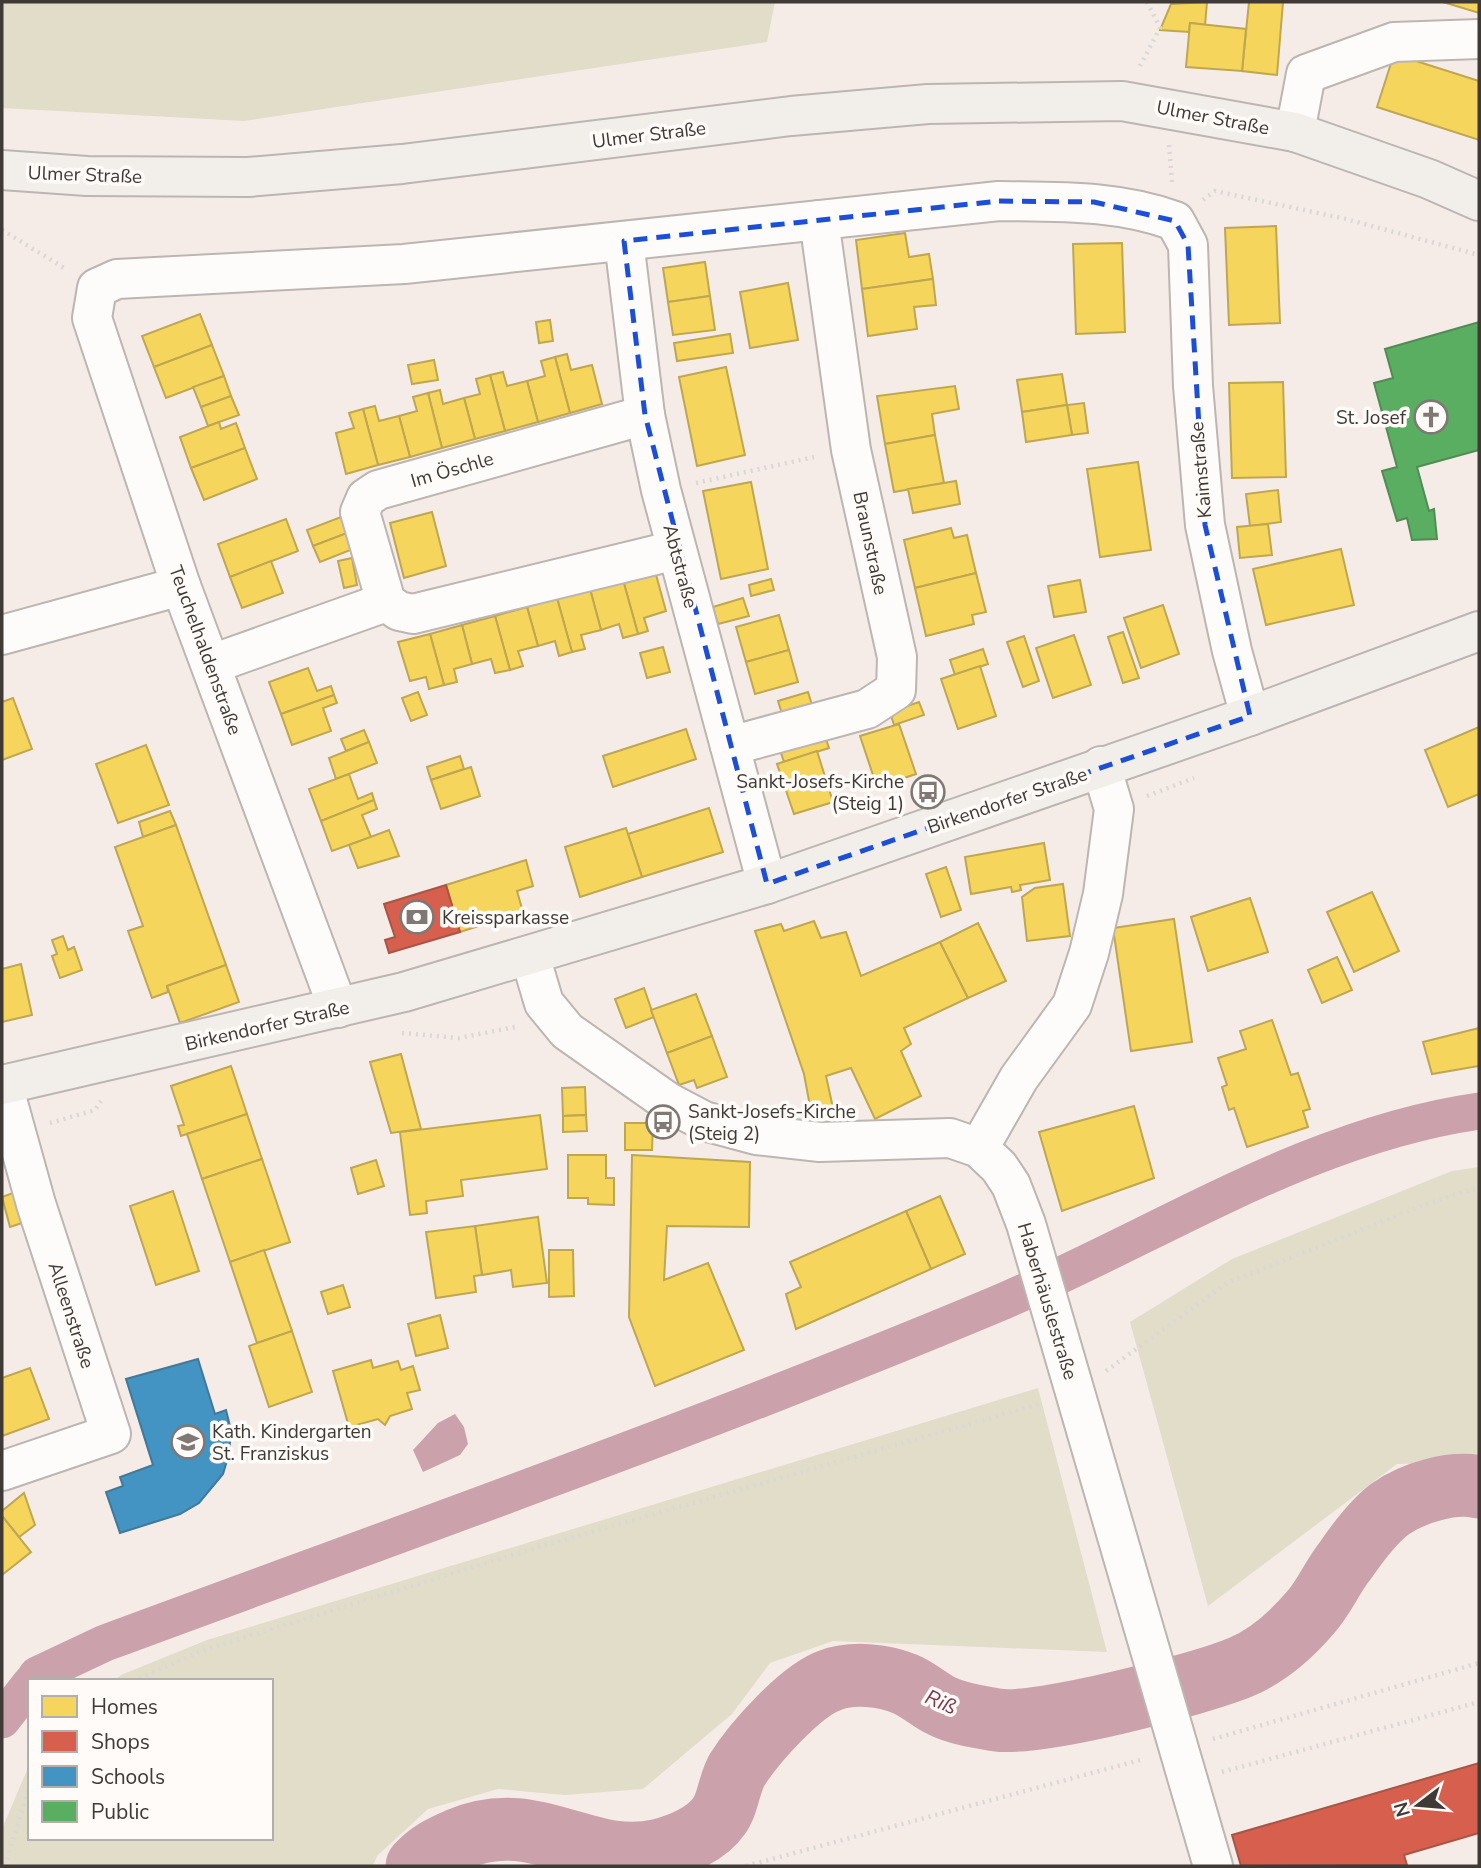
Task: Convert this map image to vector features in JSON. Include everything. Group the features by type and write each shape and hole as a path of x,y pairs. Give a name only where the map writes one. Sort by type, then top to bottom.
{"main road":[{"name":"Ulmer Straße","path":"2,170 87,176 248,177 402,164 791,116 928,104 1122,101 1295,132 1429,180 1479,201"},
{"name":"Ulmer Straße","path":"1429,180 1479,193"},
{"name":"Birkendorfer Straße","path":"2,1085 338,1008 530,956 766,884 1250,716 1479,631"}],"street":[{"name":"Ulmer Straße","path":"1295,132 1306,74 1394,42 1479,38"},
{"path":"97,288 117,279 404,264 999,201 1094,202 1146,210 1175,221"},
{"name":"Braunstraße","path":"730,746 867,709 896,690 897,657 851,450 819,220"},
{"name":"Kaimstraße","path":"1175,221 1188,245 1193,386 1205,525 1232,651 1250,716"},
{"name":"Abtstraße","path":"624,241 645,415 661,490 766,884"},
{"name":"Teuchelhaldenstraße","path":"97,288 92,318 181,586 338,1008"},
{"name":"Im Öschle","path":"386,602 360,512 366,498 378,490 645,415"},
{"path":"212,664 386,602 400,611 413,614 676,550"},
{"path":"2,635 181,586"},
{"path":"530,956 544,1003 567,1031 668,1102 704,1121 756,1135 820,1142 950,1138 979,1148 1019,1078 1072,1006 1089,953 1104,894 1114,809 1101,766"},
{"name":"Alleenstraße","path":"2,1085 36,1204 111,1434 2,1471"},
{"name":"Haberhäuslestraße","path":"979,1148 999,1167 1011,1185 1026,1224 1213,1866"}],"path":[{"path":"1122,101 1160,28 1147,2"},
{"path":"1166,107 1175,221"},
{"path":"1175,221 1215,191 1346,219 1479,255"},
{"path":"2,230 97,288"},
{"path":"661,490 851,450"},
{"path":"400,1032 458,1038 557,1018"},
{"path":"17,1133 95,1110 108,1092"},
{"path":"138,1679 204,1650 480,1565 1076,1393 1227,1283 1424,1205 1479,1187"},
{"path":"746,1866 1087,1776 1175,1741 1479,1663"},
{"path":"1175,1741 1212,1775 1479,1702"},
{"path":"5,1866 28,1791"}],"highlighted area":[{"path":"999,201 1094,202 1175,221 1188,245 1205,525 1250,716 767,884 645,415 624,241"}],"shaded area":[{"path":"2,2 775,2 767,42 244,121 2,108"},
{"path":"1479,1167 1479,1462 1397,1464 1208,1606 1130,1322 1232,1259 1452,1171"},
{"path":"1038,1388 1107,1652 833,1641 770,1663 732,1714 643,1789 565,1795 498,1789 428,1809 377,1856 373,1866 2,1866 2,1829 28,1768 28,1840 273,1840 273,1679 116,1679 207,1640"},
{"path":"455,1414 464,1427 468,1444 460,1455 423,1472 413,1450 438,1423"}],"building: Homes":[{"path":"1207,2 1205,25 1190,23 1189,32 1160,30 1171,4"},
{"path":"1249,2 1283,2 1277,75 1242,71"},
{"path":"1443,2 1479,2 1479,13"},
{"path":"1190,23 1246,29 1242,71 1186,67"},
{"path":"1394,54 1479,81 1479,140 1377,107"},
{"path":"1276,226 1280,323 1229,325 1225,228"},
{"path":"905,233 909,257 929,254 933,279 862,289 856,240"},
{"path":"1122,243 1125,332 1076,334 1073,244"},
{"path":"705,262 710,296 668,302 663,268"},
{"path":"933,279 936,305 914,307 917,329 868,336 862,289"},
{"path":"788,283 798,340 750,348 740,292"},
{"path":"710,296 715,330 673,335 668,302"},
{"path":"200,314 212,345 154,367 142,336"},
{"path":"550,320 553,341 539,343 536,322"},
{"path":"730,334 733,353 677,361 674,343"},
{"path":"212,345 224,376 166,398 154,367"},
{"path":"567,354 571,370 592,365 602,404 570,413 555,357"},
{"path":"555,357 570,413 538,422 527,381 545,376 541,361"},
{"path":"434,360 438,380 412,384 408,365"},
{"path":"726,367 745,455 697,466 679,377"},
{"path":"503,372 507,386 527,381 538,422 505,431 490,375"},
{"path":"1062,374 1067,405 1022,412 1017,380"},
{"path":"490,375 505,431 475,439 464,398 480,394 476,379"},
{"path":"224,376 231,396 201,407 193,387"},
{"path":"1283,382 1286,477 1232,478 1229,383"},
{"path":"955,386 959,409 932,414 935,435 885,444 877,396"},
{"path":"440,390 443,404 464,398 475,439 442,448 428,393"},
{"path":"428,393 442,448 410,457 399,416 417,411 413,397"},
{"path":"231,396 239,415 208,426 201,407"},
{"path":"1084,403 1088,433 1072,435 1067,405"},
{"path":"1067,405 1072,435 1026,442 1022,412"},
{"path":"375,406 379,421 399,416 410,457 378,465 363,409"},
{"path":"363,409 378,465 346,474 336,433 354,428 349,413"},
{"path":"219,422 221,429 236,423 245,448 191,468 180,437"},
{"path":"935,435 944,483 894,492 885,444"},
{"path":"245,448 257,479 204,500 191,468"},
{"path":"1138,462 1151,550 1100,557 1087,469"},
{"path":"956,481 960,504 913,513 908,489"},
{"path":"751,482 768,569 721,579 703,491"},
{"path":"1278,490 1281,522 1250,526 1246,494"},
{"path":"432,512 446,566 404,578 390,523"},
{"path":"341,517 347,533 313,546 307,530"},
{"path":"286,519 298,551 230,577 218,544"},
{"path":"1268,524 1272,555 1240,558 1237,527"},
{"path":"951,528 954,538 967,535 976,573 915,588 904,540"},
{"path":"347,533 353,549 320,562 313,546"},
{"path":"1341,549 1354,605 1266,625 1253,569"},
{"path":"352,558 357,585 344,588 338,561"},
{"path":"271,561 283,593 242,608 230,577"},
{"path":"655,571 666,611 644,618 648,631 638,634 623,580"},
{"path":"976,573 986,612 972,615 974,624 926,636 915,588"},
{"path":"771,579 774,590 751,596 749,585"},
{"path":"623,580 638,634 623,638 619,624 601,630 590,589"},
{"path":"1080,580 1086,612 1054,617 1048,586"},
{"path":"590,589 601,630 581,635 585,649 572,652 557,598"},
{"path":"557,598 572,652 559,656 555,641 538,646 527,607"},
{"path":"743,598 749,616 718,624 713,607"},
{"path":"1163,605 1179,654 1141,668 1124,618"},
{"path":"527,607 538,646 518,651 523,666 510,670 495,616"},
{"path":"779,615 789,650 746,662 736,627"},
{"path":"495,616 510,670 495,673 491,659 472,664 462,625"},
{"path":"462,625 472,664 454,669 457,682 444,685 430,634"},
{"path":"1123,632 1139,678 1123,683 1108,637"},
{"path":"430,634 444,685 429,689 426,677 410,681 398,642"},
{"path":"1074,635 1091,685 1053,698 1036,648"},
{"path":"1024,636 1039,681 1023,687 1007,642"},
{"path":"663,647 670,672 647,678 640,653"},
{"path":"983,649 988,664 955,675 950,660"},
{"path":"789,650 798,682 755,694 746,662"},
{"path":"980,666 996,716 958,729 941,679"},
{"path":"308,668 317,691 331,686 334,695 281,714 269,682"},
{"path":"418,692 427,715 411,721 402,698"},
{"path":"808,692 813,708 783,717 778,701"},
{"path":"334,695 337,703 323,708 331,731 292,745 281,714"},
{"path":"13,698 32,749 2,760 2,702"},
{"path":"919,702 924,715 894,725 890,712"},
{"path":"899,724 916,774 877,787 860,736"},
{"path":"1479,727 1479,794 1448,807 1425,750"},
{"path":"686,729 696,759 613,787 603,756"},
{"path":"364,730 369,742 346,751 341,739"},
{"path":"823,730 829,748 784,762 778,744"},
{"path":"369,742 377,763 336,779 329,758"},
{"path":"146,745 169,805 118,823 96,764"},
{"path":"817,751 833,802 794,814 777,764"},
{"path":"460,756 464,769 431,780 427,767"},
{"path":"471,767 480,796 441,809 431,780"},
{"path":"349,774 358,799 372,793 374,800 321,821 309,789"},
{"path":"374,800 377,809 362,815 371,837 332,851 321,821"},
{"path":"709,808 723,852 642,877 628,834"},
{"path":"170,811 176,825 143,837 139,822"},
{"path":"176,825 226,965 167,986 168,992 152,998 128,931 143,926 115,847"},
{"path":"626,828 642,877 580,897 565,847"},
{"path":"389,830 399,856 358,868 349,845"},
{"path":"1044,843 1050,880 1020,885 1021,890 1012,892 1011,887 971,894 965,857"},
{"path":"526,860 533,886 517,891 523,912 460,932 446,885"},
{"path":"946,867 961,910 941,917 926,874"},
{"path":"1063,884 1070,936 1027,941 1022,897 1035,888"},
{"path":"1372,892 1399,951 1354,972 1327,912"},
{"path":"1250,898 1268,952 1208,971 1191,917"},
{"path":"1174,919 1192,1042 1131,1051 1113,928"},
{"path":"814,921 821,938 846,932 861,976 940,942 968,998 904,1028 911,1044 901,1051 921,1096 875,1119 851,1068 826,1076 835,1117 812,1117 804,1074 755,931 781,924 784,931"},
{"path":"978,923 1006,981 968,998 940,942"},
{"path":"63,936 68,950 74,947 82,970 60,978 52,956 57,954 52,940"},
{"path":"1337,957 1352,990 1322,1003 1308,970"},
{"path":"21,964 32,1015 2,1022 2,969"},
{"path":"226,965 239,1002 180,1023 167,986"},
{"path":"644,988 654,1017 626,1028 615,999"},
{"path":"696,994 712,1036 667,1053 651,1010"},
{"path":"1272,1020 1291,1075 1298,1073 1310,1109 1303,1111 1308,1127 1247,1147 1234,1108 1229,1110 1222,1087 1227,1085 1218,1058 1246,1049 1240,1031"},
{"path":"1479,1028 1479,1066 1432,1074 1423,1042"},
{"path":"712,1036 727,1077 697,1088 694,1080 679,1085 667,1053"},
{"path":"401,1054 421,1129 391,1133 370,1062"},
{"path":"231,1066 247,1114 181,1136 178,1126 184,1125 171,1086"},
{"path":"585,1087 586,1115 563,1116 562,1088"},
{"path":"1134,1106 1154,1178 1062,1211 1039,1132"},
{"path":"247,1114 262,1159 202,1179 187,1134"},
{"path":"540,1115 547,1169 461,1180 463,1196 426,1201 427,1213 410,1215 400,1132"},
{"path":"586,1115 587,1131 563,1132 563,1116"},
{"path":"625,1123 653,1123 652,1150 625,1150"},
{"path":"568,1155 606,1155 606,1178 614,1178 614,1205 588,1204 588,1198 568,1198"},
{"path":"632,1155 750,1162 749,1227 667,1226 664,1280 708,1263 744,1350 655,1386 629,1317"},
{"path":"262,1159 290,1242 230,1262 202,1179"},
{"path":"376,1160 384,1186 358,1194 351,1168"},
{"path":"18,1191 28,1221 10,1227 2,1197"},
{"path":"173,1191 199,1271 156,1285 130,1206"},
{"path":"940,1196 965,1254 931,1269 906,1211"},
{"path":"906,1211 931,1269 796,1329 786,1294 801,1287 790,1262"},
{"path":"538,1217 547,1283 513,1287 511,1270 482,1275 475,1226"},
{"path":"475,1226 482,1275 474,1276 476,1292 436,1298 426,1232"},
{"path":"264,1250 292,1331 257,1343 230,1262"},
{"path":"549,1250 573,1250 574,1296 549,1297"},
{"path":"343,1285 350,1307 328,1314 321,1292"},
{"path":"440,1315 448,1348 416,1356 408,1324"},
{"path":"292,1331 312,1392 269,1407 249,1346"},
{"path":"371,1360 373,1368 398,1361 401,1370 413,1366 420,1390 407,1393 412,1409 390,1416 385,1425 378,1419 349,1427 333,1371"},
{"path":"30,1368 49,1419 2,1436 2,1378"},
{"path":"24,1493 35,1525 19,1537 2,1516 2,1511"},
{"path":"2,1516 31,1552 2,1575"}],"building: Shops":[{"path":"446,885 460,932 389,953 385,940 395,937 384,904"},
{"path":"1479,1763 1479,1833 1404,1855 1407,1865 1241,1866 1232,1835"}],"building: Schools":[{"name":"Kath. Kindergarten St. Franziskus","path":"198,1359 215,1414 226,1410 231,1430 229,1454 223,1474 199,1503 180,1514 120,1533 106,1492 123,1486 120,1477 153,1465 126,1379"}],"building: Public":[{"name":"St. Josef","path":"1479,322 1479,450 1417,467 1429,511 1434,509 1437,539 1412,540 1407,518 1397,521 1382,471 1397,467 1374,383 1393,378 1385,349"}],"waterway":[{"path":"34,1679 37,1675 105,1643 550,1479 882,1351 1052,1279 1290,1166 1414,1124 1479,1111"},
{"name":"Riß","path":"417,1866 441,1847 487,1831 513,1829 609,1851 634,1853 660,1850 684,1842 708,1828 719,1816 737,1770 779,1719 806,1694 839,1678 858,1675 888,1678 910,1686 937,1704 955,1711 997,1720 1018,1720 1081,1711 1220,1675 1260,1657 1295,1629 1315,1607 1360,1541 1390,1509 1410,1498 1445,1487 1479,1487"},
{"path":"2,1720 28,1687"}],"place":[{"name":"St. Josef","path":"1431,417"},
{"name":"Sankt-Josefs-Kirche (Steig 1)","path":"928,792"},
{"name":"Kreissparkasse","path":"417,917"},
{"name":"Sankt-Josefs-Kirche (Steig 2)","path":"663,1122"},
{"name":"Kath. Kindergarten St. Franziskus","path":"188,1442"}]}
